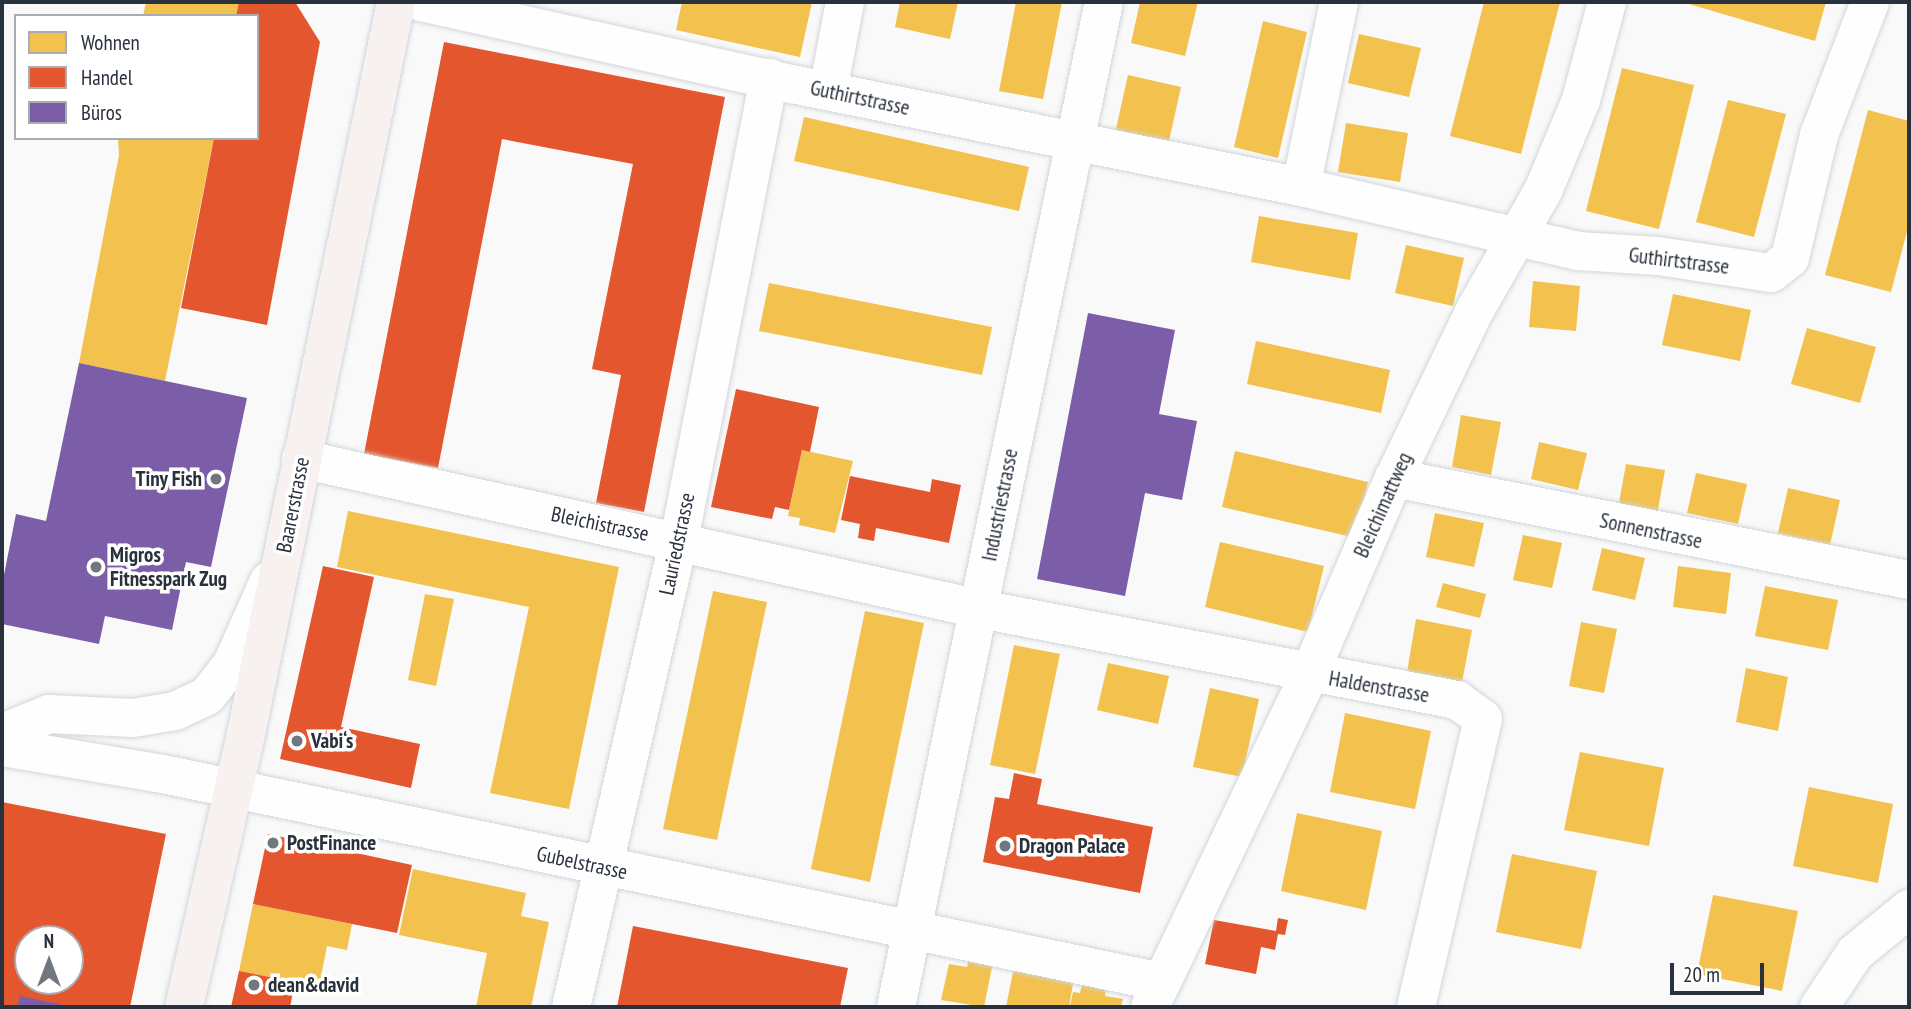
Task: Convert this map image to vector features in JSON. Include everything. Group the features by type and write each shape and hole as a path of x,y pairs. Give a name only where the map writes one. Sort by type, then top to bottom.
{"main road":[{"name":"Baarerstrasse","path":"184,1007 285,547 396,2"}],"street":[{"name":"Guthirtstrasse","path":"421,2 1075,143 1301,187 1578,251 1658,256 1771,273 1790,258 1819,135 1870,2"},
{"path":"828,91 845,2"},
{"name":"Industriestrasse","path":"896,1007 1104,2"},
{"path":"1301,187 1339,2"},
{"name":"Bleichimattweg","path":"1156,995 1309,675 1394,478 1475,310 1543,191 1581,100 1607,2"},
{"name":"Lauriedstrasse","path":"571,1007 679,541 769,78"},
{"name":"Bleichistrasse","path":"301,460 980,609"},
{"name":"Sonnenstrasse","path":"1394,478 1909,580"},
{"path":"2,733 48,715 133,718 174,711 207,696 232,664 285,547"},
{"name":"Haldenstrasse","path":"980,609 1309,675 1457,700 1483,719 1416,1007"},
{"name":"Gubelstrasse","path":"2,747 231,790 912,931 1156,995"},
{"path":"1819,1007 1855,953 1908,909"}],"building: Wohnen":[{"path":"146,2 239,2 236,14 143,14"},
{"path":"682,2 812,2 800,57 676,30"},
{"path":"900,2 958,2 950,39 895,27"},
{"path":"1016,2 1062,2 1043,99 999,91"},
{"path":"1140,2 1198,2 1185,56 1131,43"},
{"path":"1484,2 1560,2 1521,154 1450,136"},
{"path":"1682,2 1826,2 1815,41"},
{"path":"1263,21 1307,32 1278,158 1234,147"},
{"path":"1359,34 1421,48 1409,97 1348,83"},
{"path":"1622,68 1694,85 1659,229 1586,211"},
{"path":"1128,75 1181,87 1167,150 1114,138"},
{"path":"1728,100 1786,114 1754,237 1696,222"},
{"path":"1868,110 1909,121 1909,224 1891,292 1825,275"},
{"path":"804,117 1029,167 1019,211 794,161"},
{"path":"1346,123 1408,133 1400,182 1338,172"},
{"path":"118,140 214,140 165,381 79,363 119,155"},
{"path":"1259,216 1358,233 1350,280 1251,262"},
{"path":"1406,245 1464,258 1453,306 1395,293"},
{"path":"1533,281 1580,286 1576,331 1529,327"},
{"path":"769,283 992,327 982,375 759,331"},
{"path":"1673,294 1751,310 1740,361 1662,345"},
{"path":"1807,328 1876,347 1860,403 1791,384"},
{"path":"1256,341 1390,370 1381,413 1247,384"},
{"path":"1461,415 1501,422 1491,475 1452,467"},
{"path":"1539,442 1587,453 1578,490 1531,479"},
{"path":"802,450 853,461 835,533 799,525 800,518 788,516"},
{"path":"1235,451 1368,482 1356,538 1222,507"},
{"path":"1626,464 1665,470 1657,515 1618,508"},
{"path":"1696,473 1747,484 1738,524 1687,513"},
{"path":"1788,488 1840,500 1830,545 1778,533"},
{"path":"348,511 619,567 569,809 490,793 529,607 337,567"},
{"path":"1435,513 1484,523 1474,567 1426,557"},
{"path":"1523,535 1562,543 1552,588 1513,580"},
{"path":"1220,542 1324,566 1308,632 1205,607"},
{"path":"1602,548 1645,558 1635,600 1592,590"},
{"path":"1678,566 1731,573 1726,614 1673,607"},
{"path":"1443,583 1486,594 1480,618 1436,607"},
{"path":"1765,586 1838,600 1828,650 1755,636"},
{"path":"713,591 767,602 717,840 663,829"},
{"path":"425,594 454,599 436,686 408,680"},
{"path":"865,611 924,623 870,882 811,869"},
{"path":"1416,619 1472,630 1462,682 1407,672"},
{"path":"1581,622 1617,629 1604,693 1569,686"},
{"path":"1014,645 1060,654 1035,774 990,765"},
{"path":"1108,663 1169,676 1158,724 1097,710"},
{"path":"1746,668 1788,677 1778,731 1736,722"},
{"path":"1210,688 1259,699 1242,777 1193,767"},
{"path":"1345,713 1431,731 1415,809 1330,792"},
{"path":"1580,752 1664,768 1649,846 1564,830"},
{"path":"1809,787 1893,804 1878,883 1793,866"},
{"path":"1297,813 1382,831 1366,910 1281,891"},
{"path":"1512,854 1597,871 1581,949 1496,932"},
{"path":"413,869 526,893 521,916 549,922 531,1007 476,1007 487,953 399,935"},
{"path":"1713,895 1798,911 1782,991 1697,974"},
{"path":"253,904 352,924 347,950 327,946 319,987 239,971"},
{"path":"969,957 993,962 984,1007 941,1000 949,964 967,967"},
{"path":"1014,967 1074,978 1069,1007 1006,1007"},
{"path":"1083,980 1107,985 1105,996 1123,999 1121,1007 1070,1006 1073,992 1080,993"}],"building: Handel":[{"path":"239,2 295,2 320,42 267,325 181,308 214,140 259,140 259,14 236,14"},
{"path":"444,42 725,97 644,512 596,503 621,375 592,369 633,164 502,139 438,468 364,454"},
{"path":"736,389 819,407 810,452 802,450 789,510 775,507 772,519 711,507"},
{"path":"850,476 930,492 932,479 961,485 949,543 876,528 874,541 858,538 860,524 841,520"},
{"path":"323,566 374,577 341,727 420,744 411,788 280,759"},
{"path":"1014,773 1042,779 1037,804 1153,827 1140,893 983,862 995,797 1009,799"},
{"path":"2,802 166,834 130,1007 2,1007"},
{"path":"268,834 412,865 397,933 253,904"},
{"path":"1278,918 1288,920 1285,935 1278,934 1275,950 1261,947 1256,974 1205,964 1214,920 1276,931"},
{"path":"633,926 848,968 840,1007 617,1007"},
{"path":"239,971 295,982 290,1007 231,1007"}],"building: Büros":[{"path":"1088,313 1175,330 1159,414 1197,421 1182,500 1145,493 1125,596 1037,579"},
{"path":"79,363 247,398 211,567 186,562 172,630 105,616 99,644 2,624 2,585 16,514 46,521"},
{"path":"20,996 68,1006 68,1007 17,1007"}],"place":[{"name":"Tiny Fish","path":"216,479"},
{"name":"Migros Fitnesspark Zug","path":"96,567"},
{"name":"Vabi‘s","path":"297,741"},
{"name":"PostFinance","path":"273,843"},
{"name":"Dragon Palace","path":"1005,846"},
{"name":"dean&david","path":"254,985"}]}
